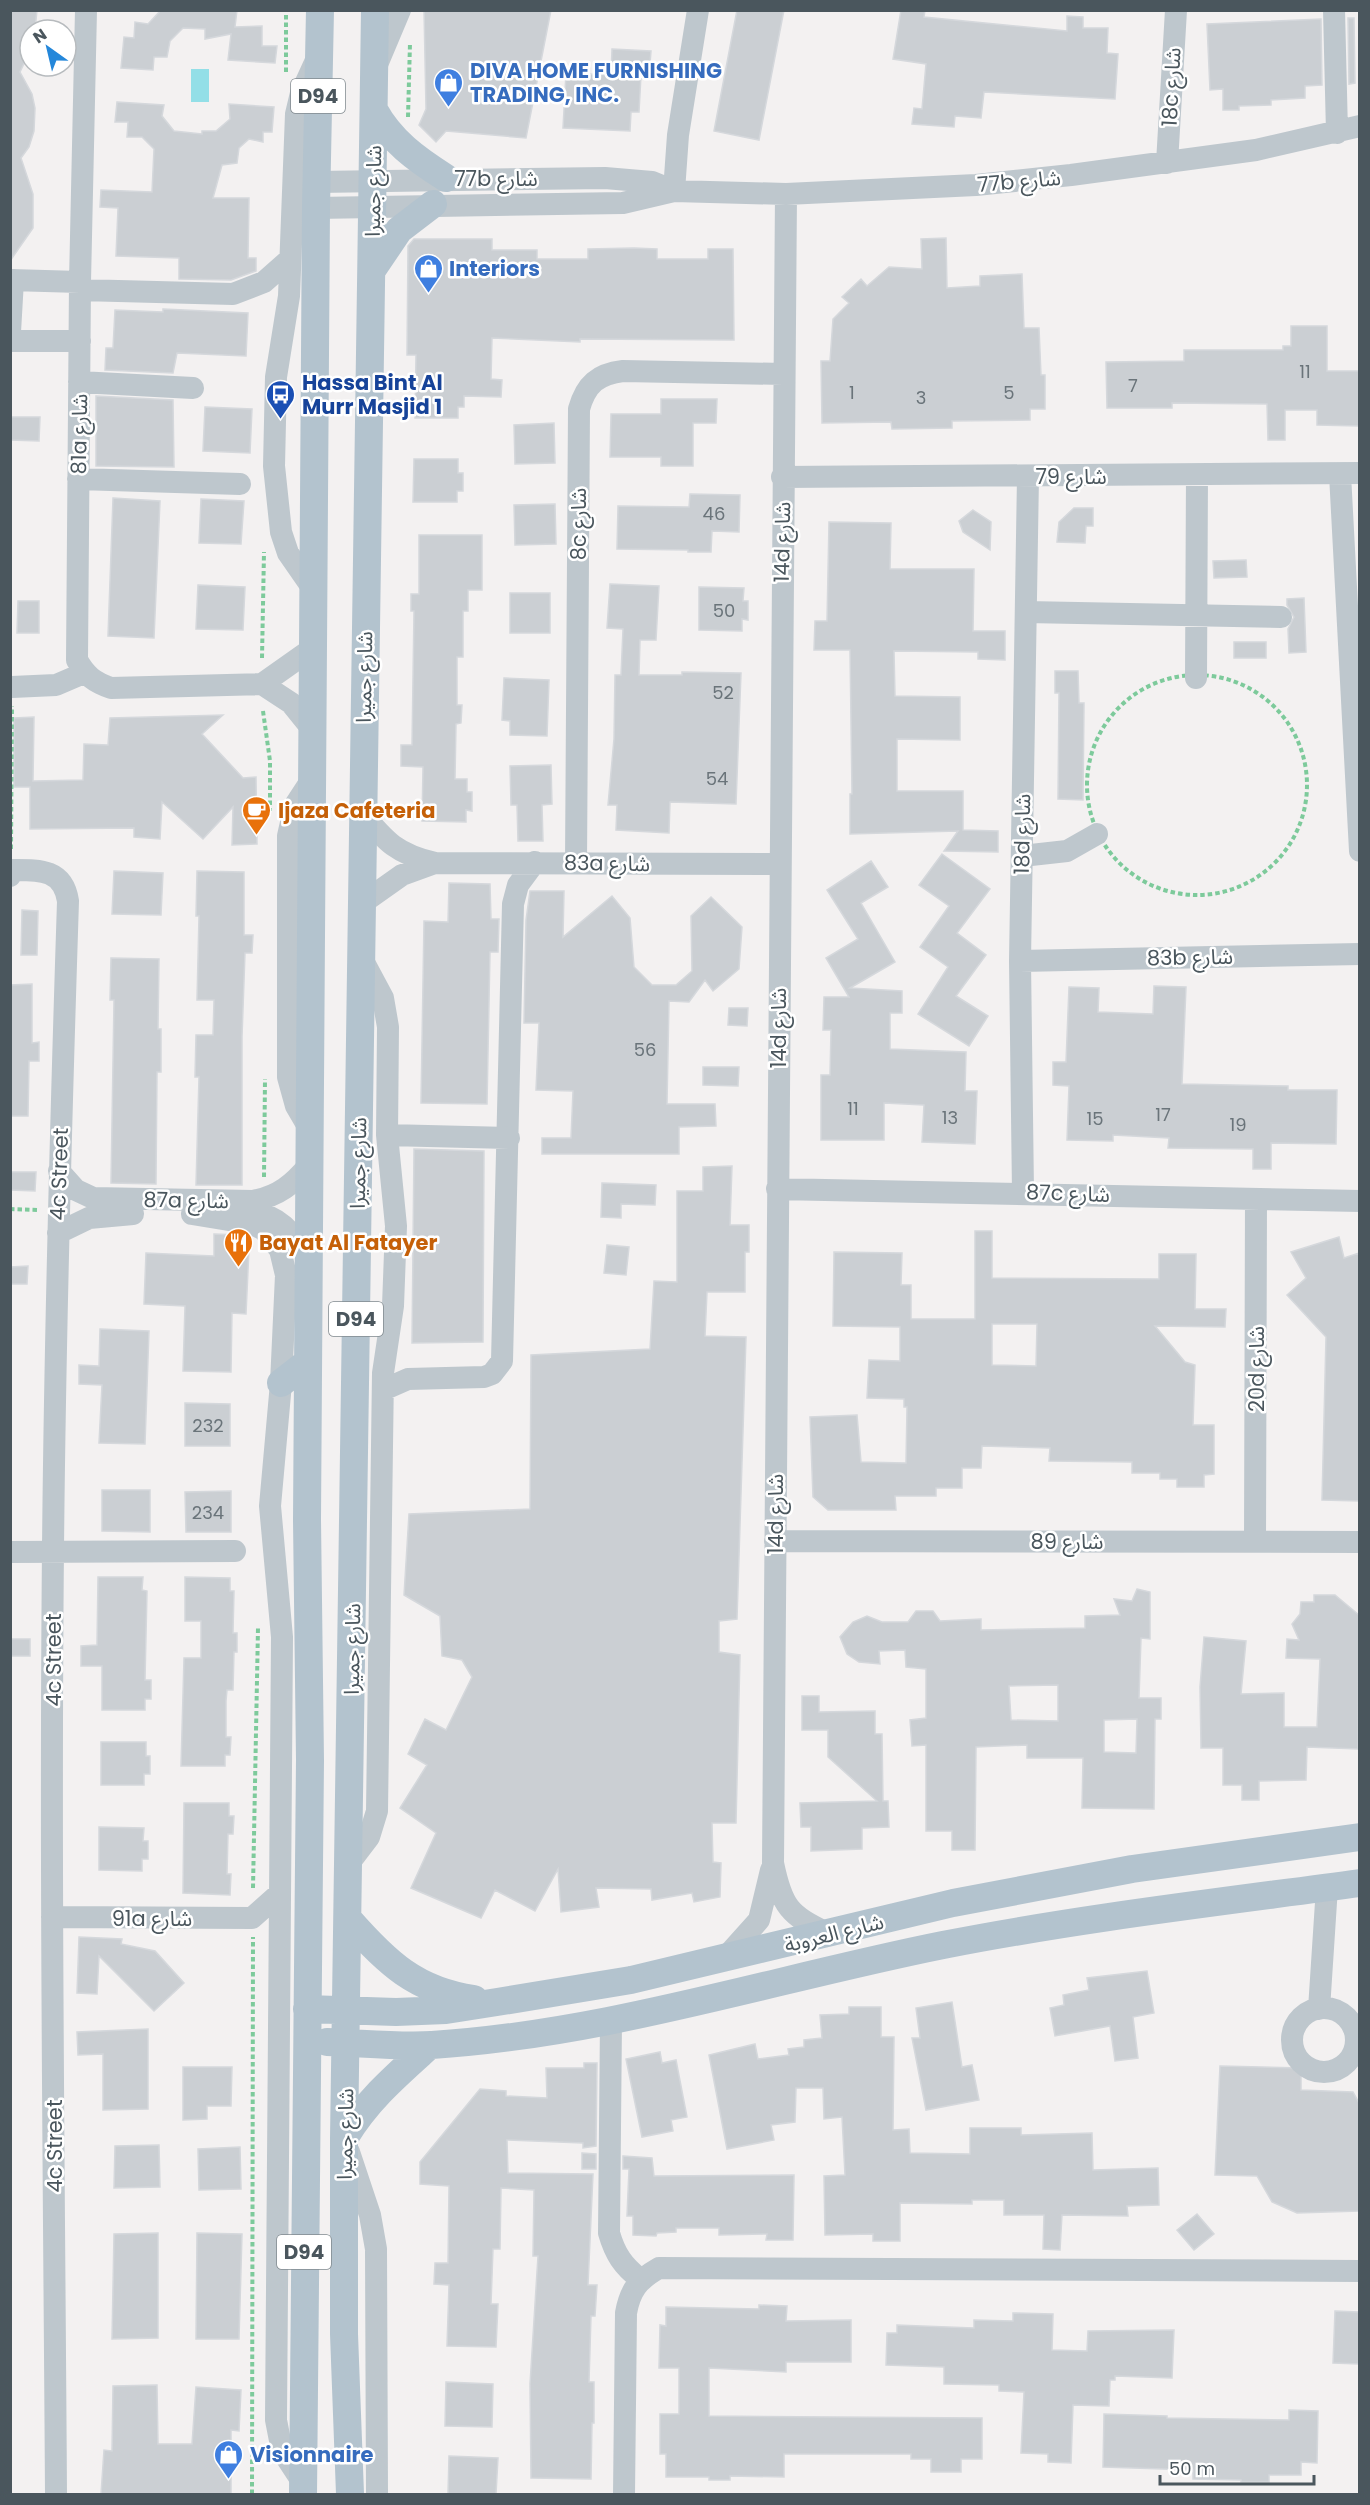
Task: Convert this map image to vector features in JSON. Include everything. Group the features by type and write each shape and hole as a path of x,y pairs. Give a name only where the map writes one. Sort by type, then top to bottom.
{"main road":[{"name":"شارع جميرا","path":"303,2489 305,2041 310,1760 309,1165 316,195 320,10"},
{"name":"شارع جميرا","path":"350,2494 344,2334 344,2139 348,2010 360,955 375,10"},
{"path":"374,110 385,129 407,150 446,178"},
{"path":"372,270 399,230 433,204"},
{"path":"281,1383 308,1362"},
{"name":"شارع العروبة","path":"307,2009 436,2010 497,2002 631,1980 954,1903 1132,1869 1359,1838"},
{"name":"شارع العروبة","path":"305,2041 430,2045 497,2038 611,2020 941,1946 1133,1911 1359,1883"},
{"path":"349,1920 390,1964 419,1983 448,1996 497,2002"},
{"path":"344,2139 360,2112 383,2085 430,2045"}],"street":[{"name":"81a شارع","path":"84,673 77,660 75,645 86,10"},
{"path":"375,71 400,10"},
{"path":"674,191 678,135 698,10"},
{"name":"18c شارع","path":"1167,164 1176,10"},
{"path":"1334,10 1337,133"},
{"path":"313,589 288,553 281,532 274,466 276,377 287,315 296,114 301,93 320,54"},
{"name":"77b شارع","path":"373,193 433,204 623,203 674,191 786,194 976,185 1167,164 1256,150 1337,133 1359,126"},
{"name":"77b شارع","path":"316,195 373,193 446,178 629,179 652,182 674,191"},
{"name":"14d شارع","path":"724,1959 759,1920 773,1863 778,864 786,194"},
{"path":"10,332 12,280 233,294 264,282 290,259"},
{"path":"10,341 80,341"},
{"name":"8c شارع","path":"576,863 579,409 583,393 593,381 615,372 783,374"},
{"path":"80,382 193,388"},
{"path":"1350,474 1359,851"},
{"name":"شارع 79","path":"782,477 1350,474"},
{"path":"1196,678 1197,475"},
{"name":"18d شارع","path":"1023,1192 1020,961 1028,476"},
{"path":"78,479 240,484"},
{"path":"1026,612 1281,617"},
{"path":"12,687 56,685 84,673 96,683 111,688 262,684 313,648"},
{"path":"262,684 291,703 312,729"},
{"name":"83a شارع","path":"362,813 393,847 412,857 435,862 778,864"},
{"path":"1022,856 1056,854 1077,846 1097,834"},
{"name":"83a شارع","path":"361,904 402,875 435,862"},
{"path":"383,1390 416,1378 484,1377 492,1374 502,1361 513,904 518,885 535,862"},
{"path":"10,876 11,870"},
{"name":"4c Street","path":"11,870 45,870 54,875 66,891 53,1551 52,1917 56,2494"},
{"name":"83b شارع","path":"1020,961 1359,954"},
{"path":"350,1862 369,1837 377,1811 383,1390 385,1356 393,1306 396,1226 387,1135 386,1012 378,984 360,955"},
{"path":"387,1135 509,1138"},
{"name":"87a شارع","path":"59,1171 76,1190 93,1198 254,1201 277,1195 309,1165"},
{"name":"87c شارع","path":"777,1190 1023,1192 1359,1201"},
{"name":"20d شارع","path":"1255,1540 1256,1199"},
{"name":"87a شارع","path":"58,1233 79,1221 99,1216 253,1212 263,1214 289,1230 309,1257"},
{"path":"192,1214 253,1224 264,1230 280,1250 286,1275 281,1383 270,1506 282,1637 276,2431 282,2451 303,2489"},
{"name":"شارع 89","path":"775,1541 1255,1540 1359,1542"},
{"path":"10,1552 235,1551"},
{"name":"14d شارع","path":"773,1863 780,1892 788,1909 801,1921 829,1934"},
{"path":"1319,2009 1327,1887"},
{"path":"279,1894 252,1918 279,1949"},
{"name":"91a شارع","path":"52,1917 252,1918"},
{"path":"1329,2008 1346,2017 1356,2034 1356,2055 1347,2063 1328,2073 1317,2072 1299,2060 1292,2040 1294,2029 1308,2012 1329,2008"},
{"path":"611,2020 609,2233 614,2252 625,2268 640,2279"},
{"path":"344,2139 370,2216 376,2249 377,2494"},
{"path":"624,2494 626,2313 629,2295 640,2279 659,2268 680,2266 1359,2271"}],"path":[{"path":"286,10 286,82"},
{"path":"407,150 411,34"},
{"path":"264,543 262,684 270,761 270,814"},
{"path":"1196,678 1222,680 1257,691 1283,712 1293,727 1304,759 1307,793 1304,810 1289,842 1267,868 1248,882 1228,891 1198,895 1166,889 1136,876 1106,849 1097,834 1090,811 1089,766 1091,751 1102,724 1111,712 1134,693 1156,684 1196,678"},
{"path":"11,870 12,687"},
{"path":"254,1201 254,1188 264,1187 265,1073"},
{"path":"10,1209 58,1210"},
{"path":"252,2494 252,1918 258,1625"}],"water":[{"path":"191,69 209,69 209,102 191,102"}],"building":[{"path":"10,10 37,10 36,18 18,18 18,78 23,78 32,94 35,108 34,131 29,147 21,158 33,194 33,228 10,261"},
{"path":"161,10 237,10 235,27 262,26 262,46 277,46 275,63 228,60 231,34 205,39 205,29 183,28 170,41 167,57 154,57 153,70 121,68 124,37 134,38 135,22 148,24"},
{"path":"424,10 551,10 526,138 446,131 436,142 419,125 426,109"},
{"path":"737,10 784,10 759,140 714,131"},
{"path":"901,10 925,10 924,17 1067,31 1067,16 1083,17 1083,28 1108,28 1107,53 1118,54 1115,99 984,92 981,118 955,116 954,127 912,124 914,108 922,109 926,64 893,59"},
{"path":"1348,18 1354,18 1355,83 1349,84"},
{"path":"1321,19 1322,85 1305,86 1305,98 1271,100 1271,105 1239,106 1239,110 1223,110 1223,89 1210,90 1207,24"},
{"path":"612,49 651,51 649,76 641,75 639,112 631,112 630,131 563,128 566,73 611,75"},
{"path":"117,102 164,105 162,116 174,131 202,134 202,131 216,131 230,119 229,104 274,107 272,132 263,132 263,142 249,139 239,148 237,163 222,165 213,198 249,198 248,258 256,258 256,271 231,280 179,279 179,258 116,256 118,208 100,207 101,190 152,192 154,149 142,137 127,137 128,122 115,122"},
{"path":"946,238 947,288 980,286 980,276 1022,274 1024,328 1039,328 1041,375 1045,375 1045,409 1030,409 1030,420 952,421 952,428 892,429 891,422 822,423 821,361 830,361 833,319 849,303 842,297 861,279 867,286 889,267 922,269 921,239"},
{"path":"414,239 492,239 492,250 537,250 537,259 588,259 588,249 634,248 657,249 657,259 708,259 708,249 733,249 734,340 580,339 580,342 492,338 491,379 502,380 501,397 464,396 464,407 458,407 458,418 415,418 416,355 407,355 408,246"},
{"path":"163,309 248,313 246,356 177,353 173,373 105,370 106,348 113,348 115,310 163,312"},
{"path":"1291,326 1327,326 1327,371 1359,371 1359,426 1317,425 1317,410 1285,410 1285,440 1268,440 1267,404 1172,403 1172,408 1107,408 1106,362 1184,361 1184,350 1283,350 1283,346 1291,346"},
{"path":"96,396 173,400 174,467 96,466"},
{"path":"661,399 717,399 716,423 693,423 693,466 661,466 661,457 610,457 611,414 661,414"},
{"path":"205,407 252,409 250,453 203,451"},
{"path":"10,417 40,417 39,441 10,440"},
{"path":"554,423 555,463 515,464 514,425"},
{"path":"414,459 458,459 458,473 463,473 463,491 457,491 457,502 413,502"},
{"path":"690,494 740,495 739,532 712,531 711,552 617,549 618,506 689,507"},
{"path":"113,498 160,501 154,638 108,636"},
{"path":"201,499 244,501 241,544 199,543"},
{"path":"555,504 556,544 515,545 514,505"},
{"path":"1074,508 1093,508 1093,526 1086,526 1085,543 1057,542 1059,522"},
{"path":"973,510 991,522 990,550 963,532 959,521"},
{"path":"829,522 891,523 890,569 974,569 973,631 1005,631 1005,660 978,659 978,652 894,651 895,696 960,697 960,740 897,739 897,791 963,791 963,830 998,831 998,852 944,851 958,831 850,834 850,794 852,794 850,650 814,650 815,621 827,621"},
{"path":"419,535 482,535 482,590 468,590 468,611 463,611 463,657 457,657 457,705 462,705 461,723 456,724 455,779 467,779 467,792 472,792 472,811 466,810 466,822 422,821 423,767 401,766 401,745 412,745 414,611 411,611 411,594 419,594"},
{"path":"1246,560 1247,577 1214,578 1213,561"},
{"path":"610,584 659,586 656,640 640,640 639,675 682,675 682,672 741,673 736,804 670,802 669,833 616,830 617,805 608,805 614,739 615,675 621,675 623,629 607,628"},
{"path":"198,585 245,587 243,630 196,629"},
{"path":"699,587 744,588 743,601 748,601 748,620 742,619 742,631 699,630"},
{"path":"510,593 550,593 550,633 510,633"},
{"path":"1304,598 1306,652 1289,653 1288,629 1294,617 1287,605 1287,599"},
{"path":"18,601 39,601 39,633 17,633"},
{"path":"1234,642 1266,642 1266,658 1234,658"},
{"path":"1055,671 1078,671 1079,703 1084,703 1083,800 1058,799 1059,693 1055,693"},
{"path":"504,678 549,680 547,736 510,735 510,721 502,720"},
{"path":"223,715 202,734 243,778 256,777 257,844 232,845 233,807 203,839 162,802 160,839 134,837 134,828 30,829 30,787 14,787 14,718 34,717 33,781 83,780 84,744 108,745 110,718"},
{"path":"551,765 552,804 542,805 543,841 518,841 517,805 511,805 510,766"},
{"path":"942,854 990,889 957,933 986,955 956,996 988,1016 969,1046 918,1014 948,967 920,947 949,906 919,885"},
{"path":"871,861 888,887 861,903 895,962 850,988 902,991 902,1013 890,1013 890,1049 966,1052 965,1091 977,1091 975,1144 922,1142 924,1105 884,1103 884,1140 821,1140 821,1075 830,1075 831,1030 823,1030 824,997 849,997 826,958 858,939 827,890"},
{"path":"114,871 163,873 161,915 112,914"},
{"path":"197,871 244,872 244,935 253,935 252,953 245,953 242,1037 242,1185 196,1185 199,1077 195,1077 196,1035 213,1035 214,1000 197,1000 199,916 196,916"},
{"path":"449,883 490,884 491,919 499,919 498,952 490,952 487,1104 421,1103 424,921 448,922"},
{"path":"530,891 564,891 563,937 612,896 630,918 634,967 652,985 676,985 692,971 691,916 711,897 742,927 739,969 713,991 705,980 689,1002 669,1001 667,1104 715,1104 716,1126 679,1127 679,1154 542,1154 542,1138 571,1138 573,1091 536,1090 539,1023 524,1023 526,920"},
{"path":"22,910 38,911 37,955 21,955"},
{"path":"111,958 159,959 158,1029 161,1029 161,1072 157,1072 156,1184 111,1183 114,1000 110,1000"},
{"path":"32,984 32,1043 39,1042 39,1061 29,1061 28,1116 10,1116 10,985"},
{"path":"1154,986 1186,987 1182,1084 1288,1086 1288,1090 1337,1090 1336,1144 1271,1143 1271,1169 1253,1169 1253,1149 1168,1148 1169,1138 1113,1135 1113,1141 1067,1140 1069,1086 1053,1085 1053,1062 1066,1062 1069,987 1099,988 1098,1012 1153,1014"},
{"path":"729,1008 748,1008 747,1026 728,1025"},
{"path":"703,1067 739,1067 738,1086 703,1085"},
{"path":"414,1149 484,1151 483,1342 412,1343"},
{"path":"732,1166 730,1225 749,1225 749,1252 745,1252 745,1292 707,1292 705,1336 746,1337 737,1619 719,1621 719,1652 740,1655 736,1823 712,1823 713,1862 721,1863 720,1897 694,1902 692,1893 652,1900 651,1889 596,1888 599,1907 561,1912 558,1869 535,1911 495,1890 481,1918 411,1888 436,1833 400,1808 427,1765 408,1754 425,1719 446,1730 472,1677 462,1660 442,1656 440,1616 404,1595 409,1514 530,1509 531,1355 650,1349 654,1281 677,1282 677,1191 703,1191 703,1167"},
{"path":"10,1172 36,1172 35,1191 10,1190"},
{"path":"602,1183 656,1185 655,1205 621,1204 621,1218 601,1217"},
{"path":"975,1231 992,1231 992,1278 1159,1279 1159,1254 1196,1254 1195,1309 1226,1309 1225,1327 1155,1326 1185,1362 1195,1365 1193,1425 1214,1425 1214,1474 1204,1475 1204,1487 1177,1487 1177,1479 1160,1479 1160,1473 1132,1473 1132,1462 1049,1461 1050,1448 982,1446 981,1468 962,1468 962,1488 936,1488 936,1496 895,1496 896,1510 828,1510 813,1497 810,1417 857,1415 861,1462 906,1463 907,1407 904,1407 904,1399 867,1398 869,1360 900,1361 900,1327 833,1326 834,1252 902,1253 901,1285 911,1285 911,1319 975,1319","holes":["992,1324 1037,1324 1036,1366 992,1365"]},
{"path":"214,1234 239,1235 249,1249 246,1314 232,1313 231,1372 183,1371 185,1306 144,1304 146,1253 214,1256"},
{"path":"1339,1237 1344,1258 1359,1253 1359,1501 1322,1500 1326,1337 1287,1295 1306,1278 1291,1252"},
{"path":"607,1245 629,1247 626,1275 604,1273"},
{"path":"28,1266 27,1284 10,1284 10,1267"},
{"path":"100,1329 149,1331 145,1444 99,1443 102,1385 79,1384 79,1365 99,1366"},
{"path":"185,1403 230,1404 230,1446 185,1446"},
{"path":"102,1490 150,1490 150,1532 102,1531"},
{"path":"231,1491 231,1532 186,1532 185,1492"},
{"path":"98,1577 143,1577 142,1590 147,1591 145,1680 151,1680 151,1699 145,1699 145,1710 102,1710 102,1666 81,1666 81,1646 97,1645"},
{"path":"185,1577 230,1578 230,1591 234,1591 233,1633 237,1633 237,1652 234,1652 233,1690 227,1690 226,1737 231,1737 230,1755 225,1755 225,1766 181,1766 184,1658 201,1658 201,1621 185,1621"},
{"path":"1137,1589 1150,1592 1150,1639 1141,1638 1139,1698 1161,1698 1161,1719 1155,1719 1154,1809 1082,1808 1083,1758 1027,1758 1027,1745 976,1747 975,1850 952,1850 952,1831 926,1831 926,1745 912,1746 910,1720 926,1718 926,1669 906,1667 905,1650 879,1651 880,1664 859,1662 847,1654 840,1637 853,1622 867,1616 882,1622 908,1622 916,1611 933,1611 940,1621 981,1619 981,1630 1085,1628 1085,1616 1120,1615 1114,1599 1132,1601","holes":["1058,1685 1058,1721 1011,1720 1009,1686","1137,1719 1136,1753 1104,1752 1104,1720"]},
{"path":"1314,1595 1335,1595 1359,1615 1358,1749 1307,1747 1306,1780 1259,1781 1259,1800 1242,1800 1242,1785 1223,1785 1223,1748 1201,1748 1200,1687 1204,1637 1246,1641 1241,1694 1284,1693 1284,1727 1317,1727 1320,1659 1286,1658 1287,1639 1299,1640 1292,1624 1300,1614 1301,1602 1314,1602"},
{"path":"10,1639 30,1639 30,1656 10,1656"},
{"path":"802,1696 819,1696 819,1712 875,1711 875,1734 882,1734 883,1801 888,1801 889,1827 862,1828 862,1849 811,1851 811,1827 801,1827 800,1803 877,1801 828,1757 828,1730 802,1730"},
{"path":"101,1742 146,1742 146,1756 150,1756 150,1774 144,1774 144,1785 101,1785"},
{"path":"184,1803 229,1803 229,1816 234,1816 233,1834 228,1834 227,1874 231,1874 230,1895 183,1893"},
{"path":"99,1827 144,1828 143,1841 148,1841 148,1859 142,1859 142,1871 99,1870"},
{"path":"79,1937 122,1939 121,1944 155,1951 184,1983 154,2011 99,1956 97,1994 77,1993"},
{"path":"1147,1971 1154,2013 1133,2017 1138,2058 1115,2061 1110,2026 1055,2036 1050,2008 1064,2005 1063,1995 1089,1990 1087,1978"},
{"path":"952,2002 962,2067 972,2065 979,2100 926,2110 912,2038 920,2038 916,2008"},
{"path":"849,2007 881,2007 881,2037 894,2037 893,2130 909,2129 910,2153 970,2154 970,2128 1021,2128 1021,2135 1092,2133 1093,2170 1158,2168 1159,2205 1127,2206 1128,2216 1062,2215 1060,2250 1043,2249 1044,2215 1004,2215 1004,2200 972,2200 972,2204 900,2203 900,2241 873,2241 873,2234 825,2235 824,2176 845,2175 842,2117 824,2119 823,2088 796,2088 795,2122 771,2125 774,2140 727,2149 709,2055 755,2044 758,2059 789,2055 788,2049 804,2047 804,2040 822,2038 820,2015 849,2014"},
{"path":"148,2029 148,2109 103,2110 103,2054 78,2055 77,2032"},
{"path":"660,2052 662,2063 676,2060 687,2117 671,2120 673,2131 642,2137 626,2059"},
{"path":"584,2063 597,2063 596,2146 583,2148 583,2143 507,2140 508,2173 593,2174 588,2285 597,2285 595,2316 591,2316 589,2382 594,2382 594,2423 592,2423 591,2479 531,2478 530,2384 538,2256 533,2256 534,2190 501,2188 500,2249 493,2249 491,2304 498,2304 496,2347 447,2346 449,2285 434,2284 435,2263 448,2263 449,2186 420,2184 420,2162 480,2089 506,2091 506,2096 547,2098 546,2068 584,2068"},
{"path":"1220,2066 1301,2068 1301,2090 1353,2092 1359,2103 1359,2211 1297,2213 1272,2202 1257,2176 1215,2175"},
{"path":"183,2067 232,2067 231,2106 207,2106 207,2119 183,2120"},
{"path":"159,2145 160,2187 114,2188 115,2146"},
{"path":"240,2147 241,2189 199,2190 198,2149"},
{"path":"582,2153 596,2154 596,2169 582,2169"},
{"path":"623,2156 652,2158 654,2176 794,2175 793,2240 766,2240 767,2234 719,2235 719,2228 676,2228 676,2232 657,2233 656,2236 633,2235 633,2216 627,2216 629,2169 623,2169"},
{"path":"1197,2214 1214,2234 1194,2250 1177,2230"},
{"path":"158,2233 158,2338 112,2339 114,2234"},
{"path":"197,2233 242,2234 239,2339 196,2339"},
{"path":"759,2305 787,2306 786,2321 851,2320 851,2362 786,2362 786,2372 709,2368 709,2416 982,2418 982,2459 961,2459 961,2472 931,2472 931,2459 911,2459 911,2454 784,2454 784,2477 730,2476 730,2480 709,2480 709,2477 666,2477 666,2454 660,2454 660,2414 679,2414 679,2368 659,2368 660,2325 666,2326 666,2307 759,2309"},
{"path":"1335,2311 1359,2312 1359,2364 1333,2363"},
{"path":"1013,2313 1053,2314 1052,2350 1087,2351 1088,2331 1174,2330 1172,2378 1115,2376 1115,2380 1110,2380 1109,2406 1073,2405 1071,2463 1048,2462 1048,2454 1021,2453 1024,2392 999,2391 999,2385 944,2384 944,2367 886,2365 887,2333 897,2333 897,2325 974,2328 974,2320 1013,2321"},
{"path":"446,2382 493,2384 492,2427 445,2426"},
{"path":"157,2385 158,2444 192,2444 196,2387 241,2390 239,2431 231,2430 231,2494 101,2494 104,2450 112,2451 113,2386"},
{"path":"1289,2410 1318,2411 1317,2463 1301,2462 1301,2475 1269,2475 1269,2482 1241,2482 1241,2480 1193,2479 1193,2470 1103,2467 1104,2414 1167,2416 1167,2418 1289,2420"},
{"path":"449,2456 498,2458 496,2494 448,2494"}],"place":[{"name":"DIVA HOME FURNISHING TRADING, INC.","path":"449,108"},
{"name":"Interiors","path":"428,294"},
{"name":"Hassa Bint Al Murr Masjid 1","path":"281,420"},
{"name":"Ijaza Cafeteria","path":"257,836"},
{"name":"Bayat Al Fatayer","path":"238,1268"},
{"name":"Visionnaire","path":"229,2480"}]}
